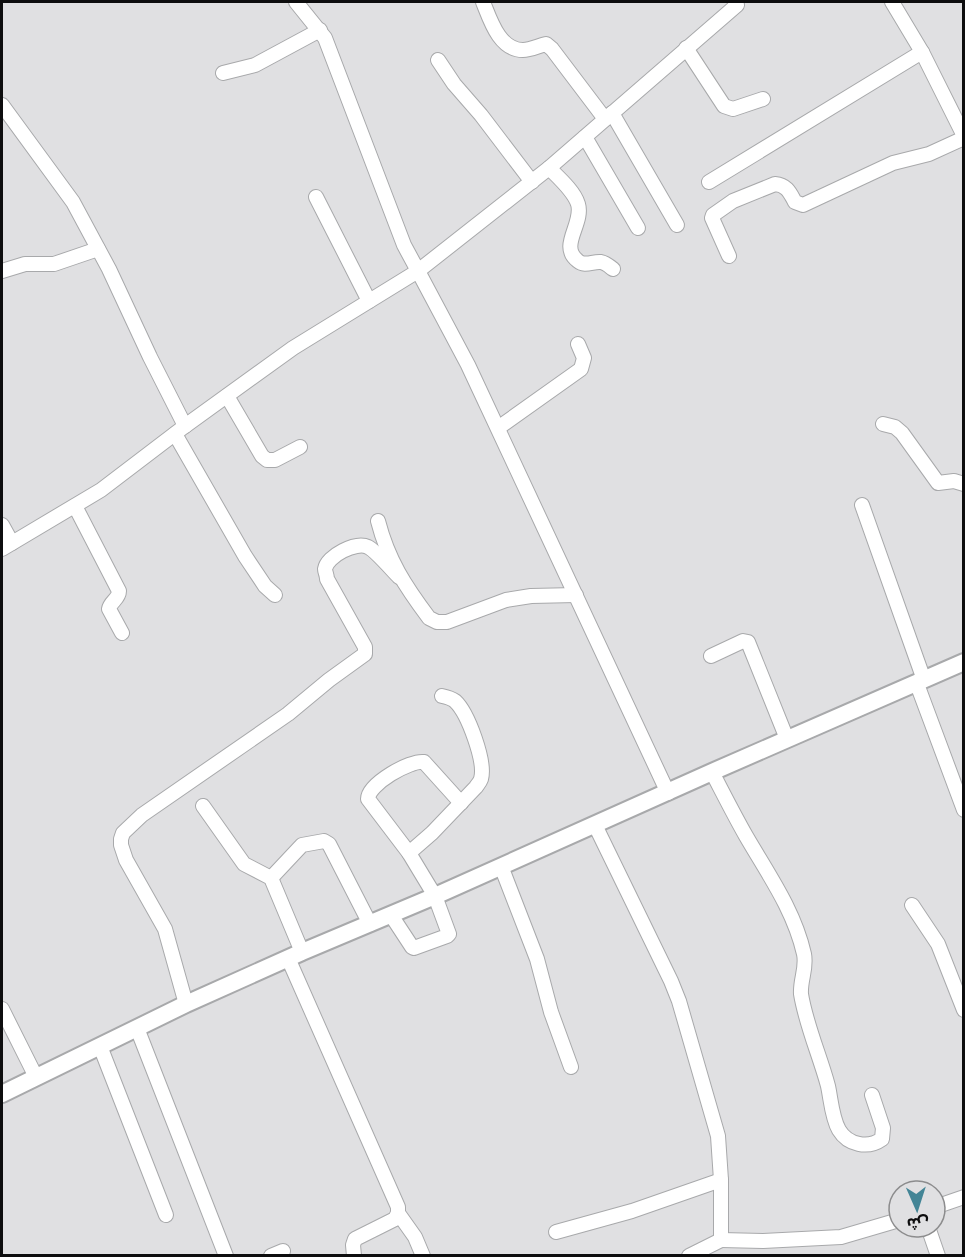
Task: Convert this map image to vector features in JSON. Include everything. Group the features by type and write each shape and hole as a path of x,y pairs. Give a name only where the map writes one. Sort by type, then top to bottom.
{"main road":[{"path":"2,1094 186,1004 295,955 435,896 668,793 712,771 963,662"}],"street":[{"path":"296,2 320,30 332,53 404,245 468,365 668,793"},
{"path":"483,2 493,27 504,42 514,48 524,50 546,44 552,49 608,116 677,225"},
{"path":"729,256 712,218 733,201 775,184 783,185 789,190 795,202 803,205 893,163 929,154 963,137 922,52 892,2"},
{"path":"2,525 7,546 75,506 115,481 180,430 293,348 418,271 549,168 739,3"},
{"path":"223,73 255,65 320,30"},
{"path":"687,48 724,106 733,109 763,99"},
{"path":"709,182 922,52"},
{"path":"438,60 454,84 481,115 532,182"},
{"path":"2,105 73,202 98,249 180,430 245,556 261,580 275,595"},
{"path":"585,136 638,228"},
{"path":"549,168 574,196 578,204 579,222 570,238 571,250 577,260 585,264 604,262 613,269"},
{"path":"316,197 369,301"},
{"path":"2,271 25,264 54,264 98,249"},
{"path":"498,428 581,369 584,358 578,344"},
{"path":"227,396 262,456 267,460 275,460 300,447"},
{"path":"883,424 895,427 902,433 938,483 954,481 963,484"},
{"path":"862,505 963,810"},
{"path":"75,506 119,591 119,595 109,609 122,633"},
{"path":"378,521 386,550 399,577"},
{"path":"186,1004 165,928 126,860 121,845 123,833 142,815 288,714 329,680 366,654 365,647 327,579 326,569 329,562 341,551 357,545 368,547 399,577 429,618 437,622 447,621 506,600 531,596 576,595"},
{"path":"711,656 743,641 748,642 787,739"},
{"path":"410,853 461,803 481,778 482,770 477,746 461,708 451,698 442,696"},
{"path":"391,915 412,947 418,948 447,936 449,930 435,896 410,853 368,800 369,793 385,777 417,761 424,762 461,803"},
{"path":"712,771 746,836 777,885 804,953 805,963 801,988 803,1003 828,1086 837,1128 843,1137 851,1142 862,1145 876,1143 882,1138 883,1128 872,1095"},
{"path":"203,806 244,864 271,878 295,955 396,1200 398,1213 423,1256"},
{"path":"595,825 679,1001 718,1136 721,1240"},
{"path":"271,878 302,845 324,841 329,844 370,924"},
{"path":"501,866 537,959 550,1012 571,1067"},
{"path":"912,905 938,944 963,1010"},
{"path":"2,1009 36,1077"},
{"path":"137,1028 226,1256"},
{"path":"100,1046 166,1215"},
{"path":"555,1232 632,1211 721,1180"},
{"path":"947,1203 963,1197"},
{"path":"354,1256 355,1239 395,1219 398,1213"},
{"path":"689,1256 721,1240 763,1241 842,1237 887,1224"},
{"path":"932,1239 938,1256"}]}
